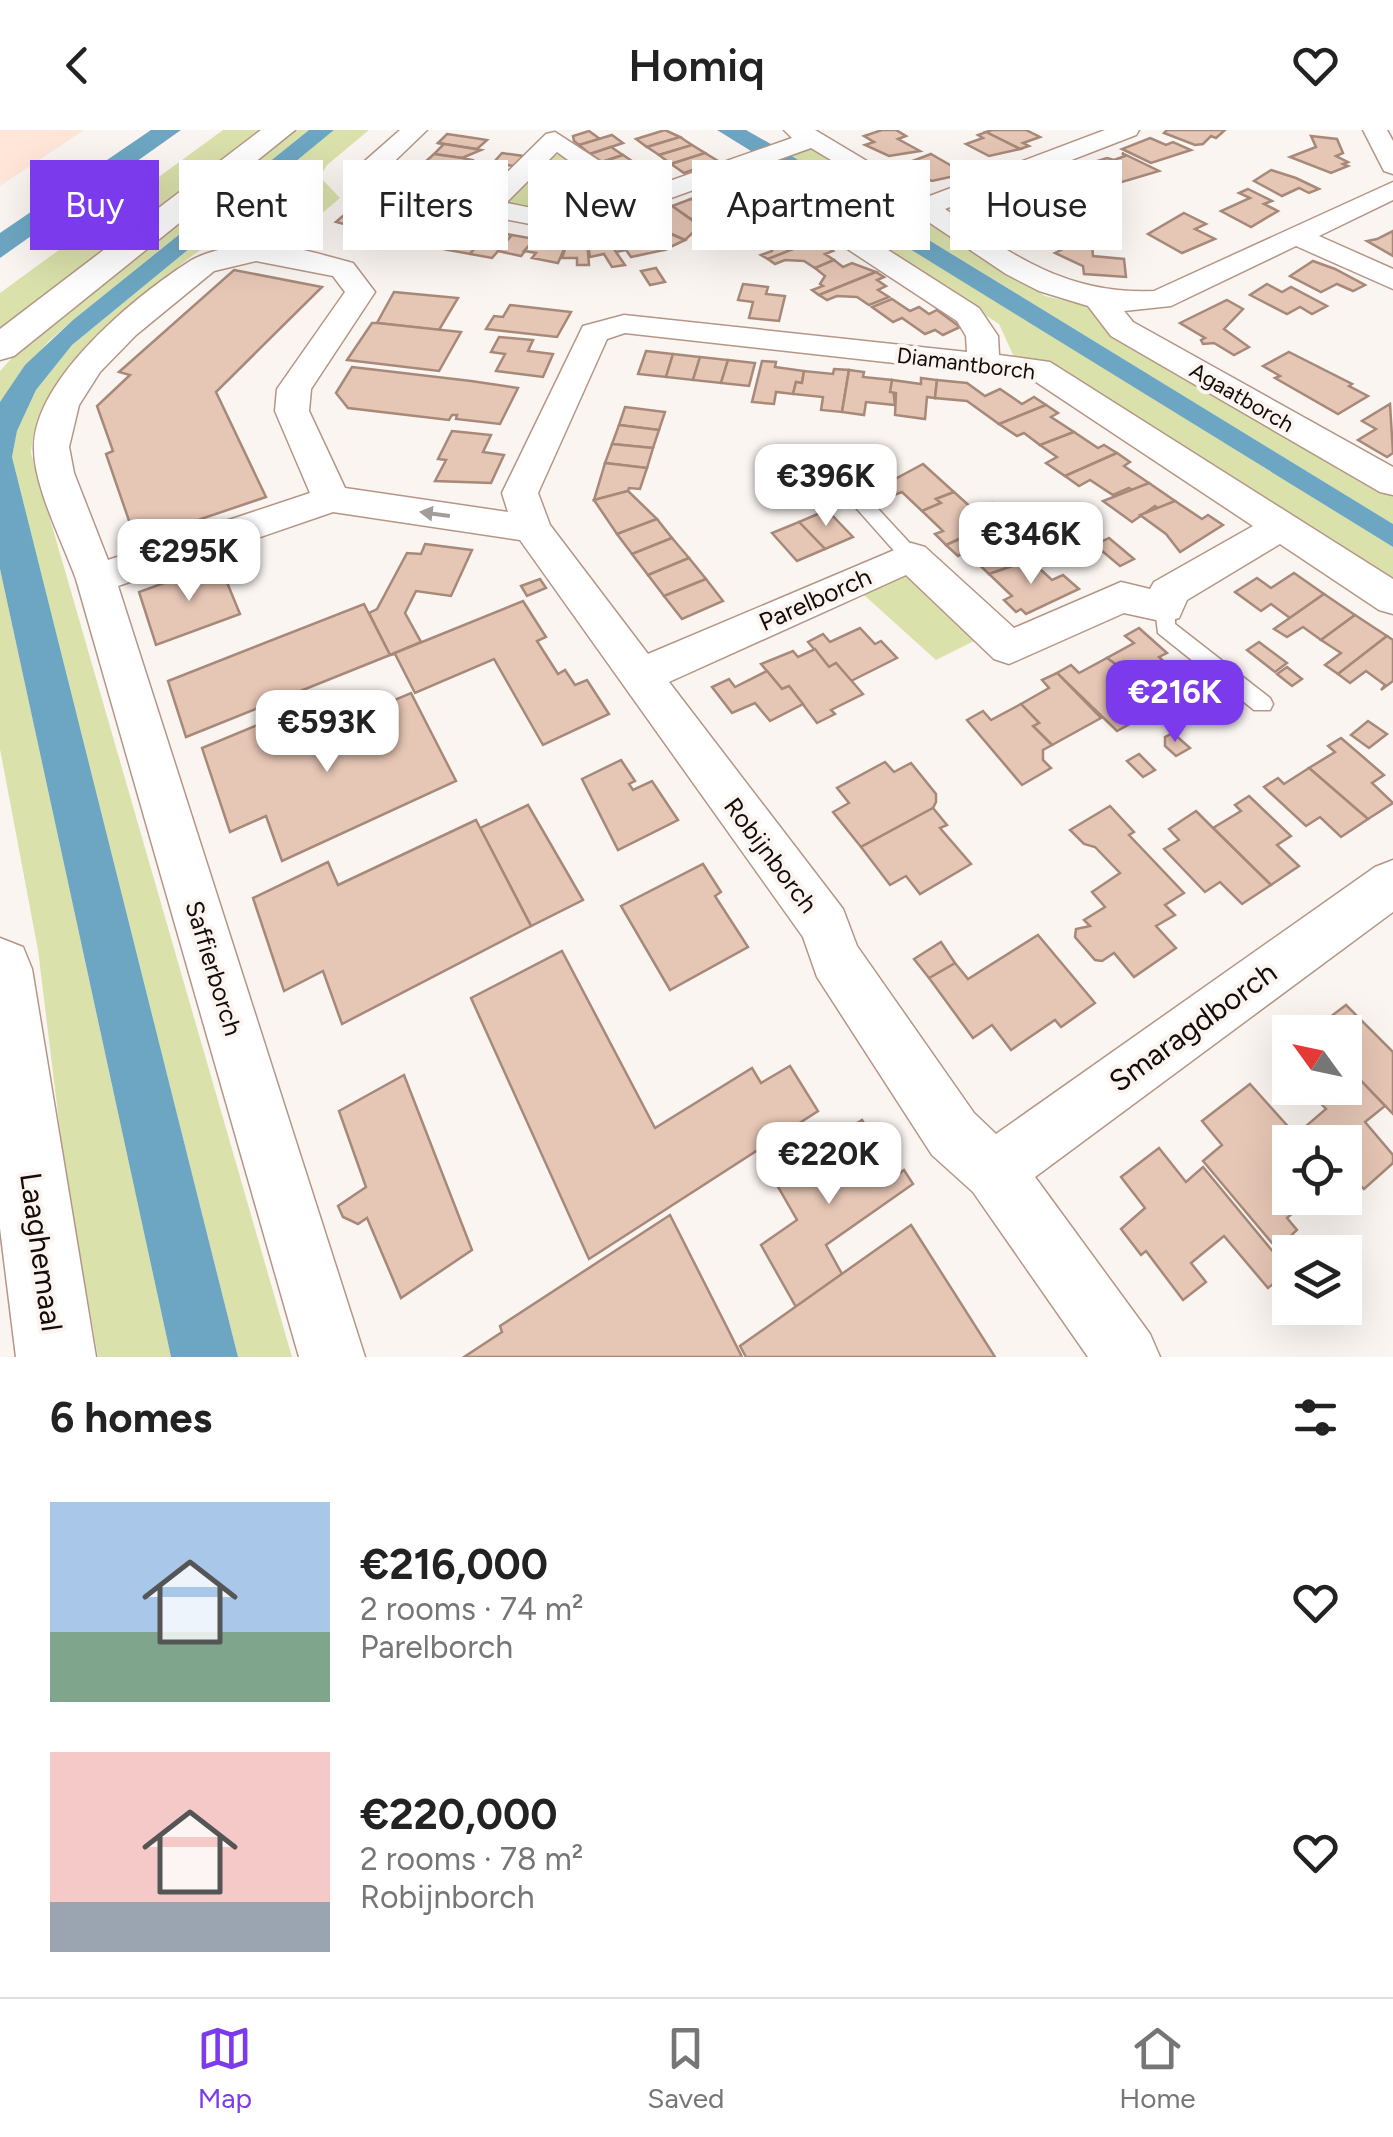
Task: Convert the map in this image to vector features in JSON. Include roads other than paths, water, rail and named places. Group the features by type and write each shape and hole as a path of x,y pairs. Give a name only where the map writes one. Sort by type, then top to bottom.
{"main road":[{"path":"0,348 280,130"},
{"name":"Laaghemaal","path":"0,968 56,1357"}],"street":[{"path":"381,160 414,130"},
{"path":"930,205 1127,130"},
{"path":"1375,130 1393,166"},
{"path":"508,184 555,134 589,160"},
{"path":"753,160 800,139 837,160"},
{"path":"930,213 1037,282 1100,300 1134,304 1160,300 1297,236 1378,205 1393,190"},
{"path":"1297,236 1393,280"},
{"path":"874,250 968,316 982,336 984,364"},
{"name":"Saffierborch","path":"331,499 292,411 294,389 360,292 342,269 256,252 204,265 96,356 72,386 55,423 51,446 56,473 96,580 332,1357"},
{"name":"Agaatborch","path":"1100,300 1122,330 1393,483"},
{"name":"Diamantborch","path":"594,333 624,324 1039,369 1393,599"},
{"name":"Robijnborch","path":"594,333 520,493 532,529 825,926 835,959 952,1134 994,1171 1127,1357"},
{"path":"96,580 331,499 532,529"},
{"path":"911,557 1009,648 1121,597 1165,607 1168,592 1282,526"},
{"name":"Parelborch","path":"638,677 911,557"},
{"name":"Smaragdborch","path":"994,1171 1393,883"}],"lane":[{"path":"825,462 911,557"},
{"path":"1165,607 1165,627 1262,704"}],"water":[{"path":"151,130 181,130 139,160 107,160"},
{"path":"309,130 334,130 297,160 272,160"},
{"path":"717,130 746,130 798,160 766,160"},
{"path":"30,213 30,237 0,258 0,233"},
{"path":"179,235 179,250 188,250 72,345 36,390 17,431 12,457 238,1357 171,1357 0,569 0,402 25,365 73,320"},
{"path":"930,241 1393,524 1393,547 912,250 930,250"}]}
